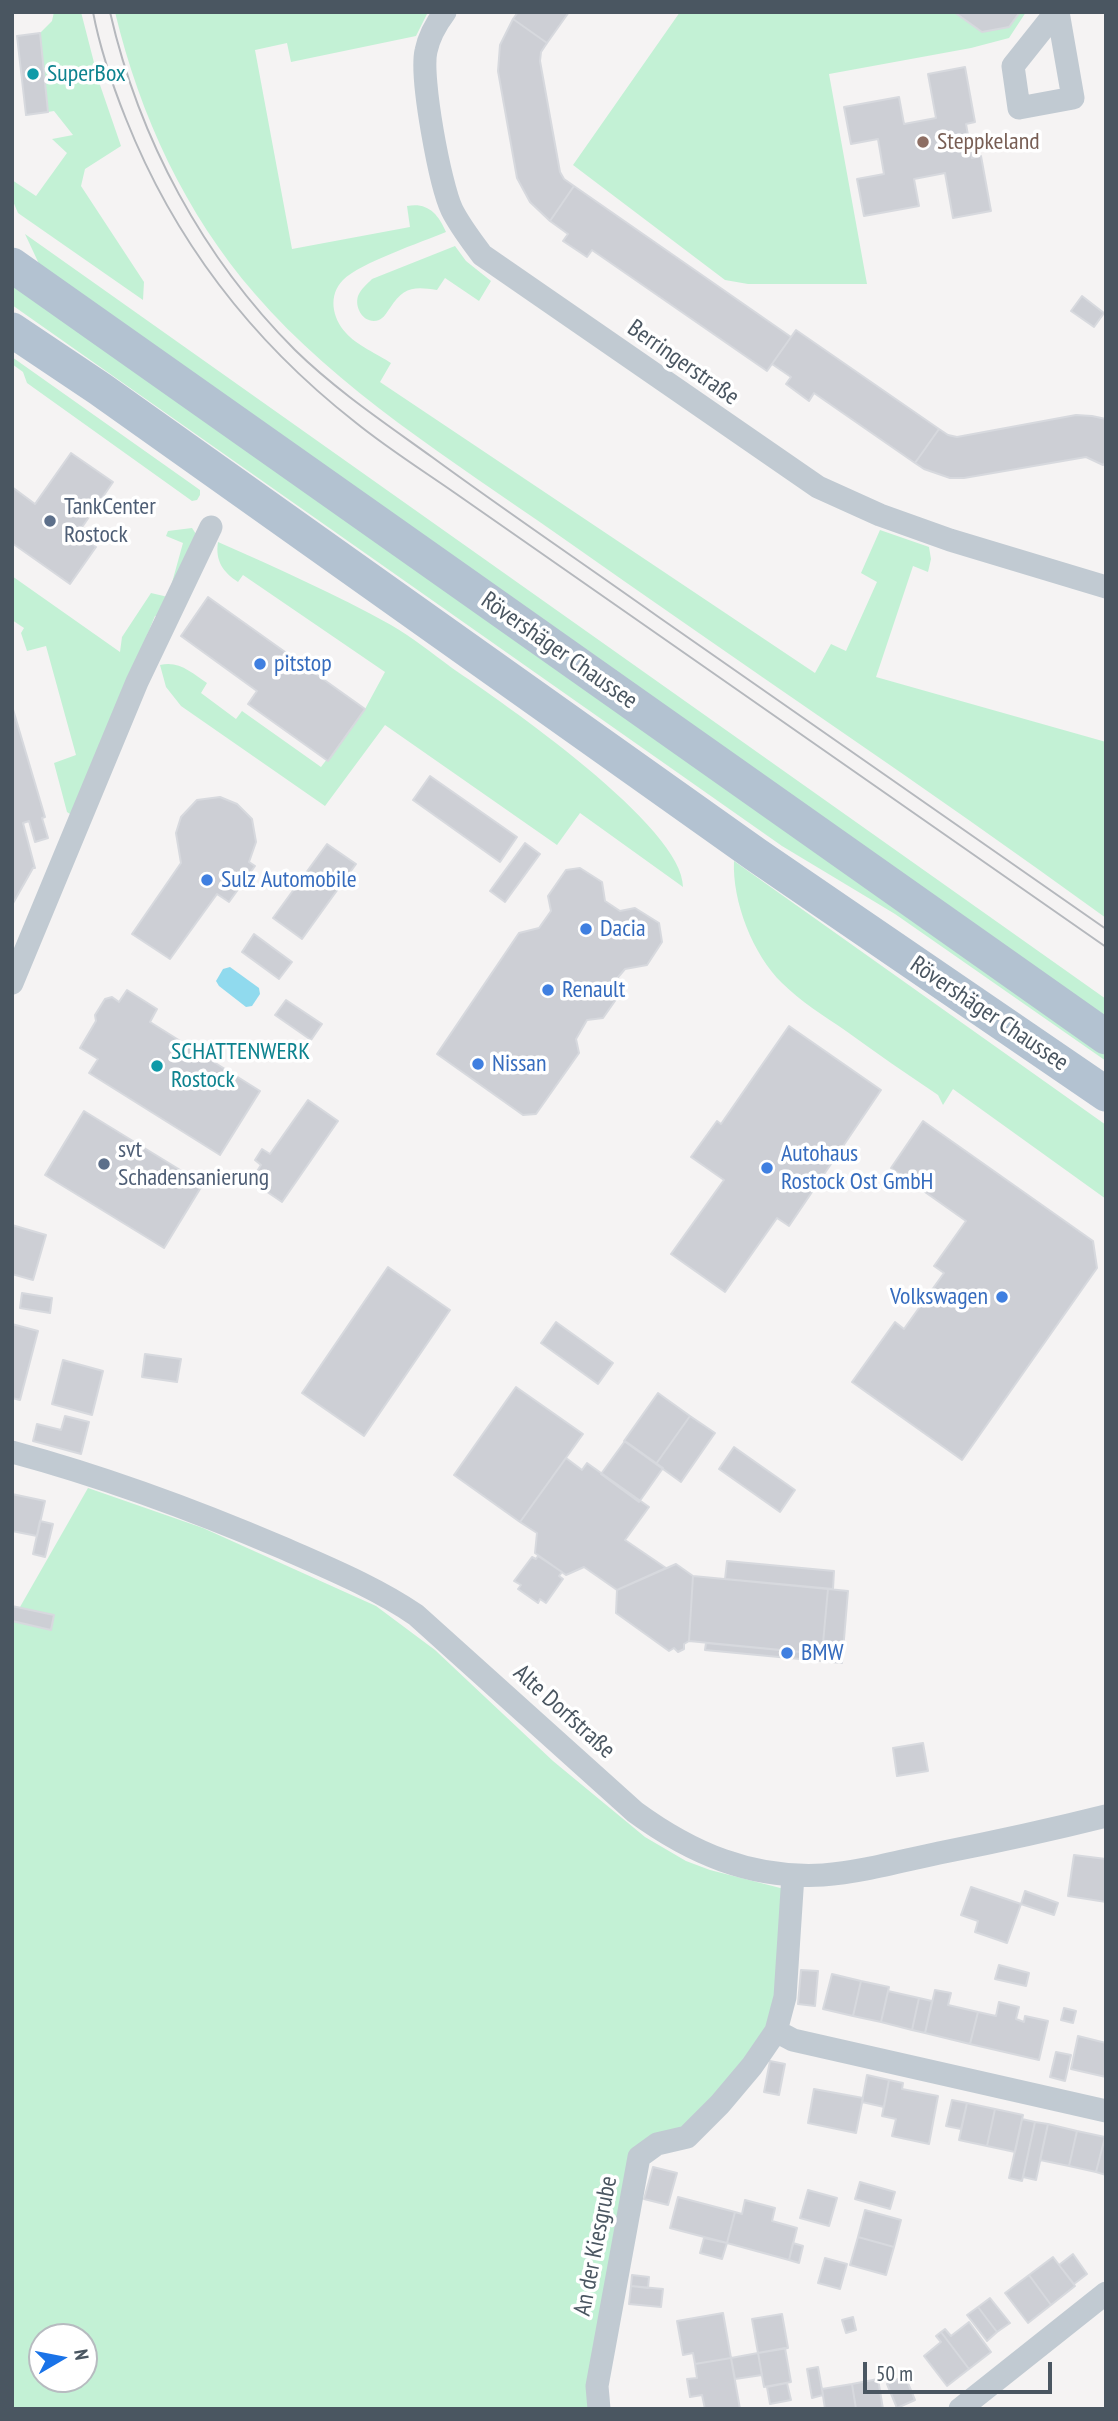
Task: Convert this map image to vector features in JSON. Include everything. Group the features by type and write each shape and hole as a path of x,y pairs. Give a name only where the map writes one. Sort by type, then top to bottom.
{"main road":[{"name":"Rövershäger Chaussee","path":"12,265 1106,1037"},
{"name":"Rövershäger Chaussee","path":"12,330 199,458 755,854 1106,1094"}],"street":[{"name":"Berringerstraße","path":"444,12 433,29 425,53 426,88 443,187 452,210 482,254 818,487 880,515 950,540 1106,587"},
{"path":"12,983 137,682 211,527"},
{"name":"Alte Dorfstraße","path":"12,1452 144,1491 243,1531 386,1596 416,1615 635,1812 667,1836 698,1852 730,1863 793,1875 824,1875 1106,1816"},
{"name":"An der Kiesgrube","path":"599,2409 597,2386 639,2157 657,2144 687,2137 752,2066 776,2031 785,1997 793,1875"},
{"path":"776,2031 793,2040 1106,2111"},
{"path":"960,2409 1106,2293"}],"green space":[{"path":"54,12 81,12 99,82 121,146 85,169 81,186 144,282 143,300 18,213 12,199 12,180 36,196 67,153 52,139 73,135 54,111 48,112 40,33 52,21"},
{"path":"115,12 428,12 416,36 291,62 287,43 255,50 292,249 410,227 407,206 414,205 431,210 446,232 392,253 351,273 338,286 334,306 341,327 355,341 391,363 380,382 815,673 831,644 846,651 877,582 861,573 880,530 929,547 931,559 928,572 913,566 876,677 1106,742 1106,918 398,423 323,362 255,294 230,263 187,197 152,126 125,51"},
{"path":"680,12 1026,12 1009,38 971,48 829,74 867,284 748,284 725,280 573,165"},
{"path":"25,234 1106,999 1106,1021 40,266"},
{"path":"455,246 466,261 491,281 479,301 445,278 437,290 415,288 405,292 379,320 369,320 359,311 358,296 372,279"},
{"path":"12,283 1106,1052 1106,1061 895,914 782,846 12,305"},
{"path":"12,357 200,490 197,500 192,501 27,383 23,372 12,364"},
{"path":"192,528 198,537 166,614 155,616 73,816 67,812 54,763 76,755 46,646 27,651 21,633 24,628 12,620 12,576 120,652 122,637 151,593 168,597 183,543 166,536 168,531"},
{"path":"218,542 391,625 547,736 624,800 654,832 675,862 683,887 580,813 557,845 385,725 325,806 181,706 166,687 160,665 173,664 191,672 207,683 201,693 236,719 242,711 321,767 365,709 385,672 243,575 238,582 224,570 219,560"},
{"path":"734,861 1106,1125 1106,1199 953,1089 943,1105 938,1095 789,990 762,958 746,926 734,877"},
{"path":"88,1488 203,1528 376,1606 435,1650 553,1761 645,1837 686,1861 710,1870 792,1891 785,1997 720,2104 639,2157 599,2409 12,2409 12,1621"}],"water":[{"path":"230,967 259,988 260,994 252,1006 246,1007 216,981 223,969"}],"building":[{"path":"518,12 569,12 547,43 513,19"},
{"path":"954,12 1020,12 1009,27 982,32"},
{"path":"513,19 547,43 541,52 540,61 560,172 564,179 574,186 550,221 530,202 517,178 498,71 500,45"},
{"name":"SuperBox","path":"40,33 48,112 26,115 17,36"},
{"name":"Steppkeland","path":"965,67 975,122 966,124 972,158 981,156 991,211 953,218 945,173 914,179 919,206 864,216 857,179 884,174 878,139 851,144 844,107 899,97 904,124 936,118 928,74"},
{"path":"574,186 791,337 767,371 592,250 587,257 563,241 568,234 550,221"},
{"path":"1082,296 1104,313 1094,327 1071,311"},
{"path":"796,330 939,429 915,463 814,393 809,401 786,384 791,377 772,364"},
{"path":"1076,415 1106,419 1106,462 1103,465 1086,457 964,478 950,478 915,463 939,429 957,437"},
{"name":"TankCenter Rostock","path":"71,453 113,482 78,533 96,547 70,584 12,543 12,487 35,504"},
{"name":"pitstop","path":"208,597 365,709 328,761 248,704 257,691 181,636"},
{"path":"12,706 45,817 42,818 48,838 35,842 29,821 23,823 35,868 12,905"},
{"path":"430,776 517,837 500,862 413,800"},
{"name":"Sulz Automobile","path":"220,797 237,804 252,819 256,842 249,862 255,866 229,902 217,894 170,959 132,934 181,863 176,833 181,817 197,800"},
{"path":"525,843 540,854 505,902 490,891"},
{"path":"327,844 356,864 302,939 273,918"},
{"name":"Renault","path":"580,868 602,882 605,901 620,911 635,908 659,923 662,942 647,965 625,969 614,982 617,998 603,1018 587,1020 576,1039 579,1053 536,1114 523,1115 437,1054 519,933 539,928 551,911 548,896 566,870"},
{"path":"254,934 292,962 279,979 242,952"},
{"name":"SCHATTENWERK Rostock","path":"127,990 157,1009 150,1022 260,1091 220,1155 89,1073 98,1059 80,1048 96,1021 95,1015 105,999 112,997 119,1002"},
{"path":"286,1000 322,1024 311,1040 275,1015"},
{"name":"Autohaus Rostock Ost GmbH","path":"789,1026 881,1090 789,1226 777,1218 725,1292 671,1254 724,1180 691,1157 717,1121 721,1124"},
{"path":"308,1100 338,1121 282,1202 251,1181 261,1165 255,1160 262,1149 270,1154"},
{"path":"84,1111 203,1184 164,1248 45,1175"},
{"name":"Volkswagen","path":"923,1121 1093,1241 1097,1268 962,1460 852,1382 895,1322 904,1329 944,1273 934,1266 966,1221 891,1168"},
{"path":"12,1225 46,1235 33,1280 12,1274"},
{"path":"388,1267 450,1310 364,1436 302,1393"},
{"path":"22,1293 52,1298 50,1313 20,1308"},
{"path":"556,1322 613,1363 598,1384 541,1343"},
{"path":"12,1324 38,1331 20,1400 12,1398"},
{"path":"145,1354 181,1359 177,1382 142,1377"},
{"path":"63,1360 103,1371 92,1415 52,1404"},
{"path":"516,1387 583,1434 520,1522 454,1475"},
{"path":"658,1393 690,1416 656,1464 624,1441"},
{"path":"65,1416 89,1422 81,1454 33,1441 37,1424 61,1430"},
{"path":"690,1416 715,1433 681,1482 656,1464"},
{"path":"625,1441 663,1468 639,1502 601,1474"},
{"path":"734,1447 795,1490 780,1512 719,1469"},
{"path":"566,1458 582,1470 587,1463 649,1507 625,1540 666,1568 617,1590 584,1567 566,1575 535,1553 537,1533 520,1522"},
{"path":"12,1494 45,1501 37,1536 12,1531"},
{"path":"40,1521 53,1524 45,1557 33,1554"},
{"path":"538,1556 562,1572 559,1576 563,1579 546,1603 540,1599 538,1603 518,1589 521,1585 514,1581 532,1557 536,1559"},
{"path":"727,1561 834,1571 833,1589 725,1579"},
{"path":"676,1564 693,1576 689,1641 684,1644 684,1649 678,1652 674,1648 669,1651 616,1613 617,1590"},
{"path":"693,1576 828,1589 822,1654 689,1641"},
{"path":"828,1589 848,1591 842,1663 705,1650 706,1643 822,1654"},
{"path":"12,1606 54,1615 51,1630 12,1621"},
{"path":"923,1743 928,1771 897,1776 893,1748"},
{"path":"1074,1855 1106,1859 1106,1902 1068,1896"},
{"path":"971,1887 1021,1904 1007,1943 975,1932 978,1921 961,1915"},
{"path":"1025,1891 1058,1903 1054,1915 1021,1904"},
{"path":"999,1965 1029,1973 1026,1986 995,1979"},
{"path":"801,1970 818,1971 815,2006 798,2004"},
{"path":"832,1974 861,1981 853,2016 823,2009"},
{"path":"861,1981 889,1987 881,2022 853,2016"},
{"path":"935,1990 951,1993 948,2005 978,2012 970,2044 925,2033"},
{"path":"888,1991 919,1998 912,2030 881,2022"},
{"path":"919,1998 932,2001 925,2033 912,2030"},
{"path":"999,2002 1019,2007 1016,2019 1024,2022 1025,2016 1048,2021 1039,2060 970,2044 978,2012 996,2016"},
{"path":"1064,2008 1076,2011 1073,2023 1061,2020"},
{"path":"1078,2036 1106,2043 1106,2077 1071,2069"},
{"path":"1056,2052 1071,2055 1065,2081 1050,2077"},
{"path":"770,2061 785,2064 779,2095 764,2092"},
{"path":"867,2075 889,2080 884,2107 862,2102"},
{"path":"889,2080 903,2083 902,2089 938,2096 929,2144 892,2136 896,2119 882,2116"},
{"path":"814,2089 863,2098 856,2133 808,2123"},
{"path":"952,2100 967,2103 961,2129 946,2126"},
{"path":"967,2103 995,2109 987,2146 959,2140"},
{"path":"995,2109 1023,2115 1015,2152 987,2146"},
{"path":"1022,2119 1035,2122 1022,2181 1009,2178"},
{"path":"1035,2122 1048,2124 1036,2180 1023,2177"},
{"path":"1048,2124 1077,2131 1069,2166 1040,2160"},
{"path":"1077,2131 1105,2137 1096,2172 1069,2166"},
{"path":"1106,2141 1106,2175 1096,2172"},
{"path":"653,2167 677,2173 668,2205 644,2199"},
{"path":"860,2182 895,2192 890,2209 855,2199"},
{"path":"808,2190 837,2198 829,2226 800,2218"},
{"path":"678,2197 735,2212 727,2243 670,2228"},
{"path":"745,2200 775,2208 772,2221 797,2228 789,2260 727,2243 735,2212 742,2214"},
{"path":"865,2210 901,2220 894,2247 858,2237"},
{"path":"858,2237 894,2247 886,2275 850,2265"},
{"path":"704,2238 727,2243 722,2259 700,2253"},
{"path":"793,2243 803,2246 799,2263 789,2260"},
{"path":"1073,2254 1087,2274 1074,2284 1059,2265"},
{"path":"1053,2257 1075,2286 1051,2305 1029,2275"},
{"path":"825,2258 847,2264 840,2289 818,2283"},
{"path":"632,2275 649,2277 648,2288 631,2286"},
{"path":"1029,2275 1051,2305 1028,2323 1005,2293"},
{"path":"631,2286 663,2289 661,2307 629,2304"},
{"path":"990,2298 1010,2323 997,2332 978,2307"},
{"path":"978,2307 997,2332 987,2341 967,2315"},
{"path":"723,2313 731,2358 695,2364 693,2353 683,2355 677,2321"},
{"path":"782,2314 788,2348 758,2353 752,2319"},
{"path":"853,2317 856,2330 846,2333 842,2320"},
{"path":"969,2322 991,2352 969,2369 941,2332 945,2329 951,2336"},
{"path":"941,2332 969,2369 947,2386 924,2356 941,2342 936,2336"},
{"path":"785,2348 791,2382 764,2387 758,2353"},
{"path":"758,2353 762,2375 735,2379 731,2358"},
{"path":"731,2358 740,2409 705,2409 702,2395 690,2397 687,2379 697,2378 695,2364"},
{"path":"818,2367 823,2395 812,2398 807,2369"},
{"path":"905,2376 915,2400 897,2408 887,2384"},
{"path":"878,2379 883,2409 856,2409 852,2384"},
{"path":"787,2383 791,2400 770,2404 767,2387"},
{"path":"852,2384 856,2409 825,2409 822,2389"}],"tram line":[{"path":"93,12 111,80 121,106 145,163 168,206 220,286 250,323 318,391 392,450 1106,947"},
{"path":"110,12 138,105 179,194 231,276 262,314 311,365 362,406 489,498 1106,929"}],"place":[{"name":"SuperBox","path":"33,74"},
{"name":"Steppkeland","path":"923,142"},
{"name":"TankCenter Rostock","path":"50,521"},
{"name":"pitstop","path":"260,664"},
{"name":"Sulz Automobile","path":"207,880"},
{"name":"Dacia","path":"586,929"},
{"name":"Renault","path":"548,990"},
{"name":"Nissan","path":"478,1064"},
{"name":"SCHATTENWERK Rostock","path":"157,1066"},
{"name":"svt Schadensanierung","path":"104,1164"},
{"name":"Autohaus Rostock Ost GmbH","path":"767,1168"},
{"name":"Volkswagen","path":"1002,1297"},
{"name":"BMW","path":"787,1653"}]}
